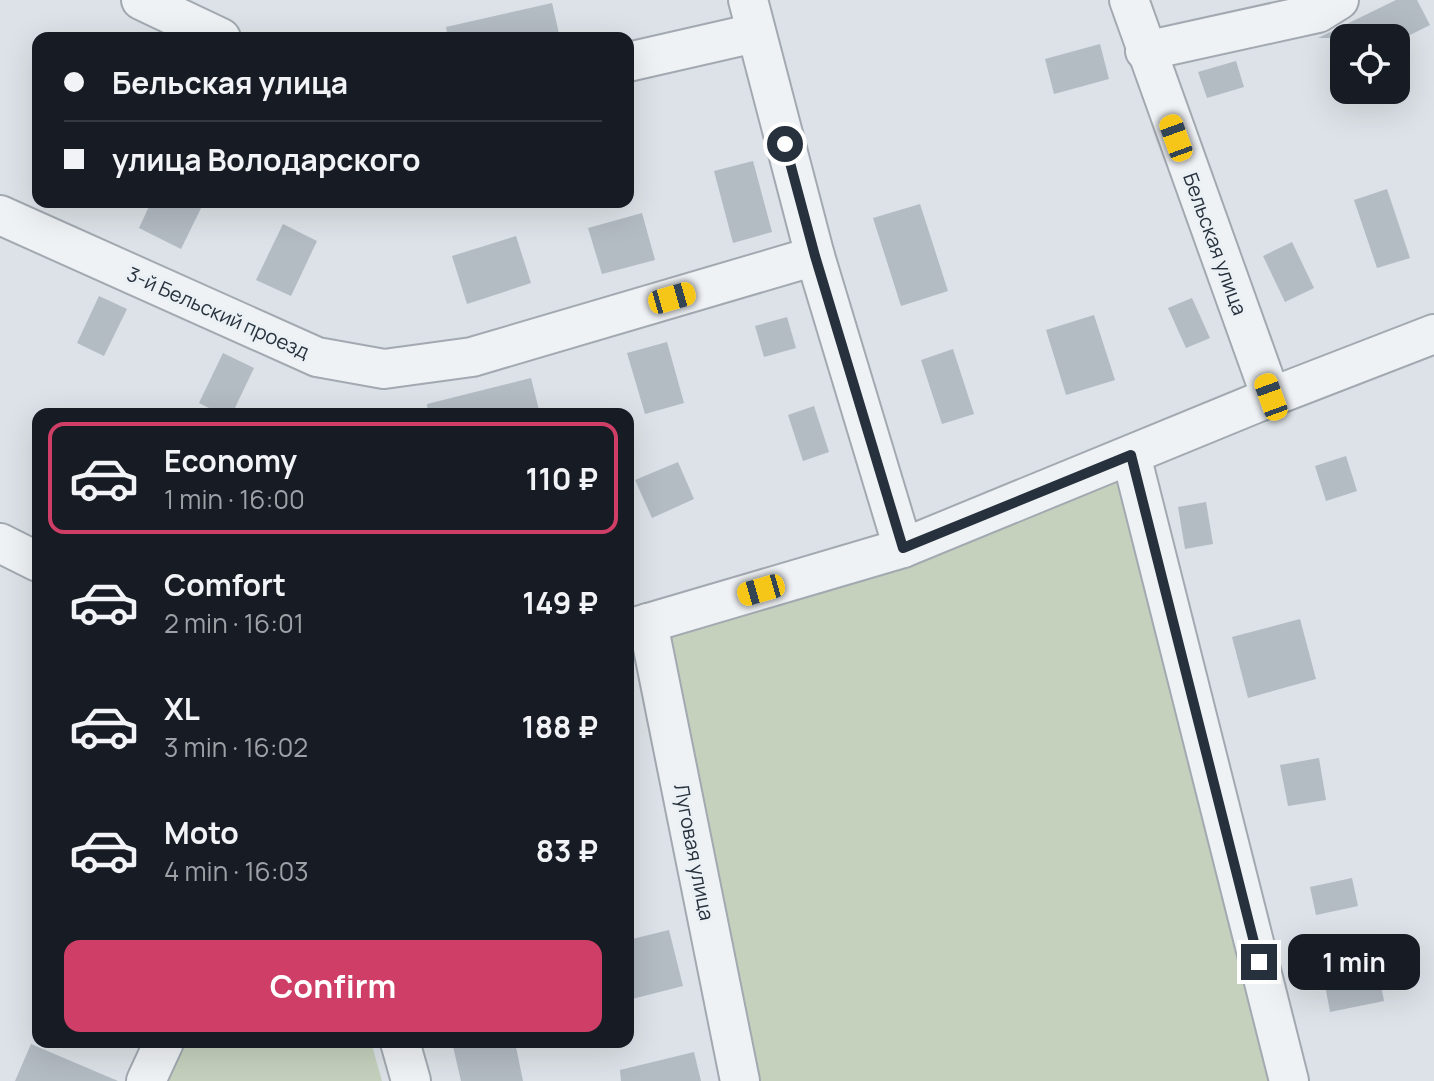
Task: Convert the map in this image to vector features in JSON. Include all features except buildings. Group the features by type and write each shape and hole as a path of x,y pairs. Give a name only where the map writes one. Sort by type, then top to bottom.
{"street":[{"path":"141,0 208,32"},
{"name":"Бельская улица","path":"1129,0 1271,397"},
{"path":"1145,51 1318,13 1339,0"},
{"path":"634,60 751,17 815,256 903,548"},
{"name":"3-й Бельский проезд","path":"0,215 317,357 384,369 472,357 815,256"},
{"path":"638,626 903,548 1271,397 1434,334"},
{"path":"1131,455 1289,1081"},
{"name":"Луговая улица","path":"638,626 740,1081"},
{"path":"146,1081 161,1048"},
{"path":"402,1048 411,1081"}],"green space":[{"path":"1131,455 1289,1081 740,1081 648,623"},
{"path":"172,1048 373,1048 382,1081 157,1081"}],"route":[{"path":"785,144 815,256 903,548 1131,455 1259,962"}]}
